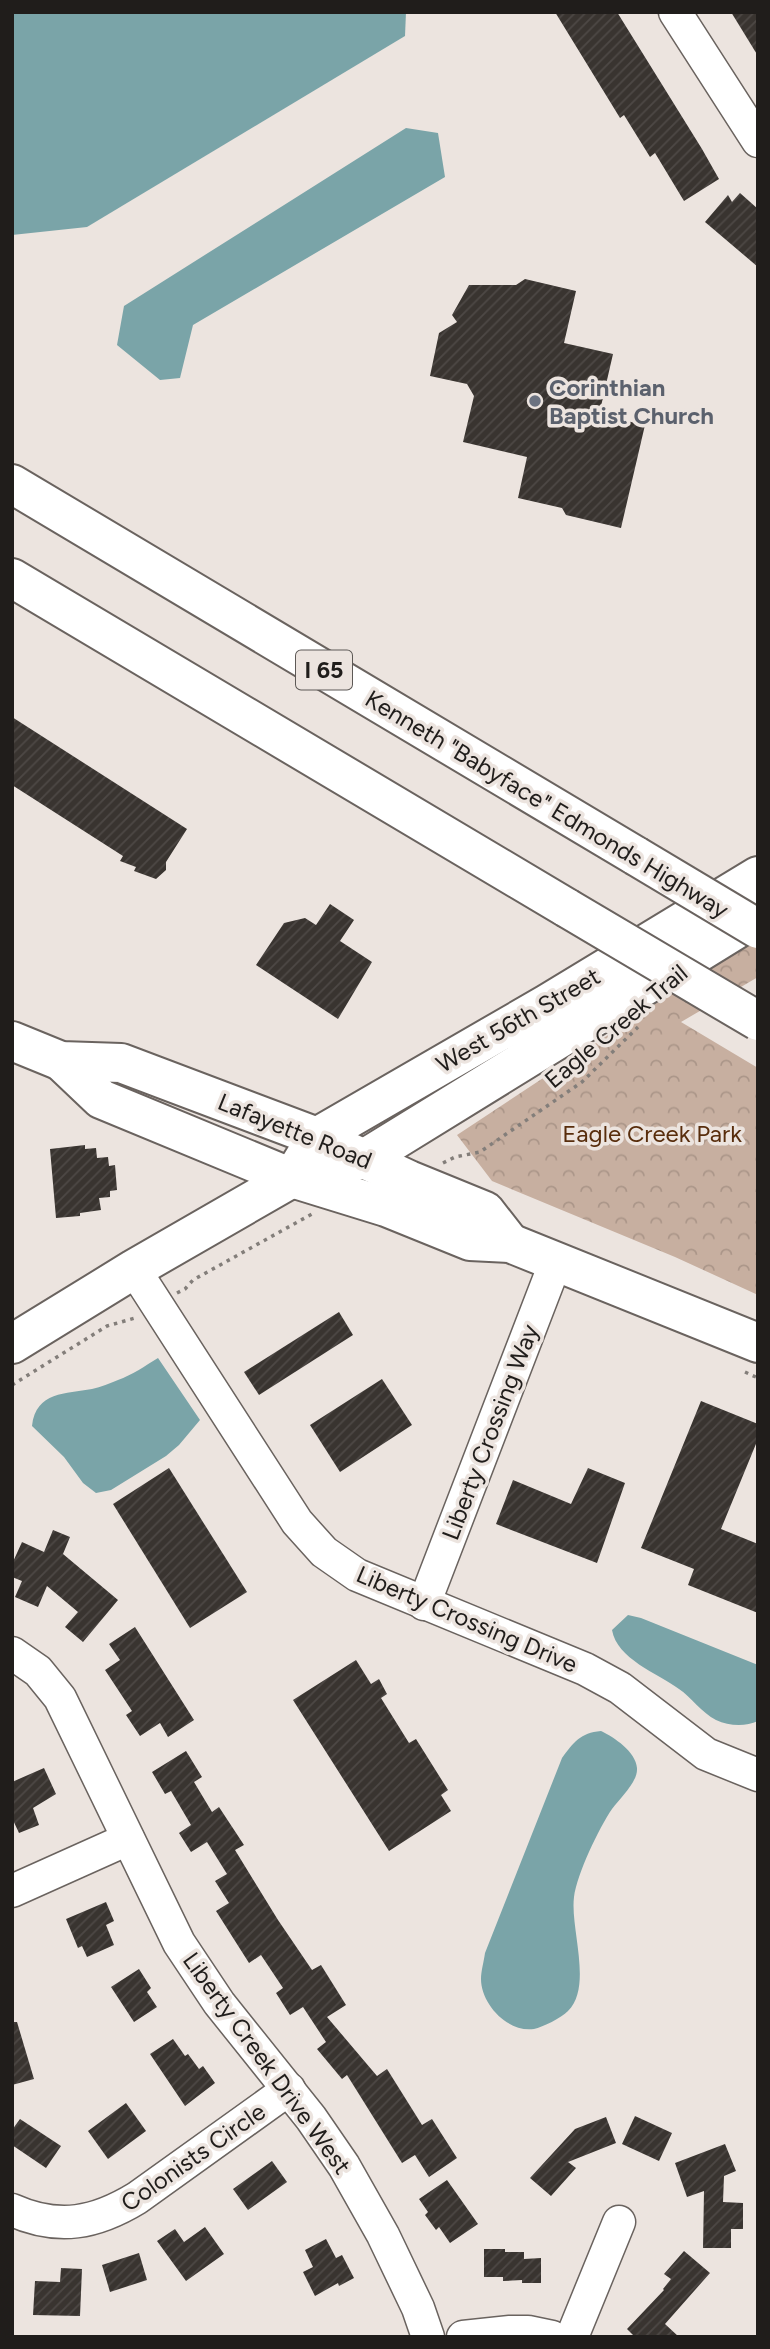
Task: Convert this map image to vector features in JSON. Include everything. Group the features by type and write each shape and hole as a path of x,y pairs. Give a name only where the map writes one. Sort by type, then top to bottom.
{"main road":[{"name":"Kenneth \"Babyface\" Edmonds Highway","path":"12,484 758,929"},
{"path":"12,578 758,1021"},
{"name":"West 56th Street","path":"292,1178 317,1137 547,1004 758,876"},
{"name":"West 56th Street","path":"12,1344 134,1269 292,1178 364,1159 758,916"},
{"name":"Lafayette Road","path":"12,1041 61,1061 121,1063 317,1137 485,1211 510,1243"},
{"name":"Lafayette Road","path":"61,1061 101,1098 292,1178 386,1207 470,1241 510,1243 758,1343"}],"street":[{"path":"675,12 758,141"},
{"name":"Liberty Crossing Way","path":"424,1604 556,1261"},
{"name":"Liberty Crossing Drive","path":"134,1269 303,1530 324,1552 348,1569 424,1604 585,1669 620,1688 706,1754 758,1775"},
{"name":"Liberty Creek Drive West","path":"12,1653 38,1671 61,1698 165,1917 195,1970 328,2142 365,2201 418,2308 428,2337"},
{"path":"12,1891 128,1839"},
{"name":"Colonists Circle","path":"12,2210 55,2222 84,2221 112,2213 138,2199 289,2089"},
{"path":"572,2337 619,2222"},
{"path":"463,2337 510,2332 528,2332 552,2337"}],"path":[{"name":"Eagle Creek Trail","path":"455,1157 480,1152 582,1082 645,1022"}],"green space":[{"name":"Eagle Creek Park","path":"758,936 758,977 681,1022 758,1068 758,1295 675,1257 492,1181 457,1135"}],"water":[{"path":"12,12 406,12 405,36 87,227 12,235"},
{"path":"406,128 438,133 445,177 193,325 180,378 160,380 117,345 124,306"},
{"path":"158,1358 200,1420 166,1456 111,1490 96,1493 83,1483 64,1457 32,1426 39,1406 54,1396 92,1389 128,1376"},
{"path":"628,1615 758,1665 758,1721 737,1725 716,1720 679,1689 630,1657 615,1640 612,1630"},
{"path":"601,1731 629,1751 636,1762 637,1773 601,1828 576,1887 574,1910 580,1972 575,2000 568,2011 557,2019 538,2028 524,2029 506,2022 486,1998 481,1979 485,1953 562,1758 578,1739"}],"building":[{"path":"555,12 617,12 719,179 684,201 655,153 650,157 624,115 620,118"},
{"path":"731,12 758,12 758,56"},
{"path":"740,193 758,209 758,267 705,222 728,195 732,202"},
{"name":"Corinthian Baptist Church","path":"525,279 576,291 564,343 613,354 599,415 645,425 621,528 566,515 562,508 518,498 527,457 463,442 474,396 467,384 430,376 439,333 457,322 452,315 469,285 516,285"},
{"path":"12,717 187,829 166,862 166,870 156,879 134,871 136,867 120,861 123,856 12,785"},
{"path":"330,904 354,920 340,941 372,962 338,1019 256,965 284,923 305,918 316,925"},
{"path":"85,1145 85,1149 96,1148 97,1158 108,1157 109,1166 115,1165 117,1190 110,1191 110,1197 99,1198 101,1210 80,1213 80,1216 56,1218 50,1149"},
{"path":"339,1312 353,1335 259,1395 244,1372"},
{"path":"382,1379 412,1425 340,1472 310,1425"},
{"path":"701,1401 758,1424 758,1439 721,1529 758,1544 758,1613 688,1585 694,1569 641,1548"},
{"path":"169,1468 247,1592 190,1628 113,1504"},
{"path":"588,1468 625,1483 597,1563 496,1524 513,1480 571,1504"},
{"path":"53,1530 70,1537 63,1554 118,1600 83,1642 65,1627 78,1612 47,1586 38,1607 15,1597 22,1581 12,1577 12,1564 22,1542 44,1552"},
{"path":"135,1627 194,1720 168,1737 160,1723 140,1736 126,1715 132,1711 105,1670 120,1660 109,1644"},
{"path":"356,1660 371,1684 379,1679 387,1694 381,1698 409,1743 416,1739 448,1790 441,1795 451,1811 389,1851 293,1700"},
{"path":"186,1751 202,1777 194,1782 212,1812 219,1807 244,1845 235,1850 278,1920 312,1970 321,1965 346,2005 327,2017 377,2076 387,2069 422,2125 432,2119 457,2158 429,2177 415,2155 402,2163 347,2075 342,2079 317,2049 326,2042 303,2007 290,2015 276,1993 283,1988 261,1955 249,1963 216,1911 229,1903 215,1881 227,1874 207,1842 191,1852 179,1833 191,1825 171,1791 165,1794 152,1772"},
{"path":"44,1768 56,1794 33,1808 39,1825 19,1833 12,1818 12,1782"},
{"path":"106,1902 114,1921 106,1925 114,1945 87,1957 82,1946 78,1948 66,1919"},
{"path":"139,1969 151,1988 147,1992 157,2007 134,2022 111,1987"},
{"path":"12,2022 17,2022 34,2079 12,2085"},
{"path":"173,2039 199,2069 203,2066 215,2083 185,2106 150,2054"},
{"path":"126,2103 146,2131 108,2159 88,2131"},
{"path":"635,2116 672,2133 659,2161 622,2144"},
{"path":"606,2117 616,2143 568,2162 576,2168 551,2196 530,2178 575,2129"},
{"path":"20,2119 61,2146 46,2168 12,2145 12,2130"},
{"path":"725,2144 736,2171 724,2176 723,2202 743,2203 743,2229 731,2229 731,2248 703,2248 704,2191 687,2197 675,2163"},
{"path":"272,2161 287,2182 248,2210 233,2189"},
{"path":"447,2180 478,2224 450,2243 439,2227 436,2230 425,2215 428,2212 419,2199"},
{"path":"205,2227 224,2254 186,2281 157,2241 175,2229 184,2242"},
{"path":"326,2239 336,2258 342,2255 354,2278 339,2286 338,2283 315,2296 303,2272 313,2267 305,2250"},
{"path":"484,2249 524,2252 524,2259 541,2258 541,2283 484,2277"},
{"path":"684,2251 710,2273 665,2324 679,2337 635,2337 627,2329 664,2290 671,2279 664,2274"},
{"path":"139,2253 147,2280 110,2292 102,2265"},
{"path":"61,2268 82,2269 80,2316 33,2315 35,2281 60,2282"}],"place":[{"name":"Corinthian Baptist Church","path":"535,401"}]}
